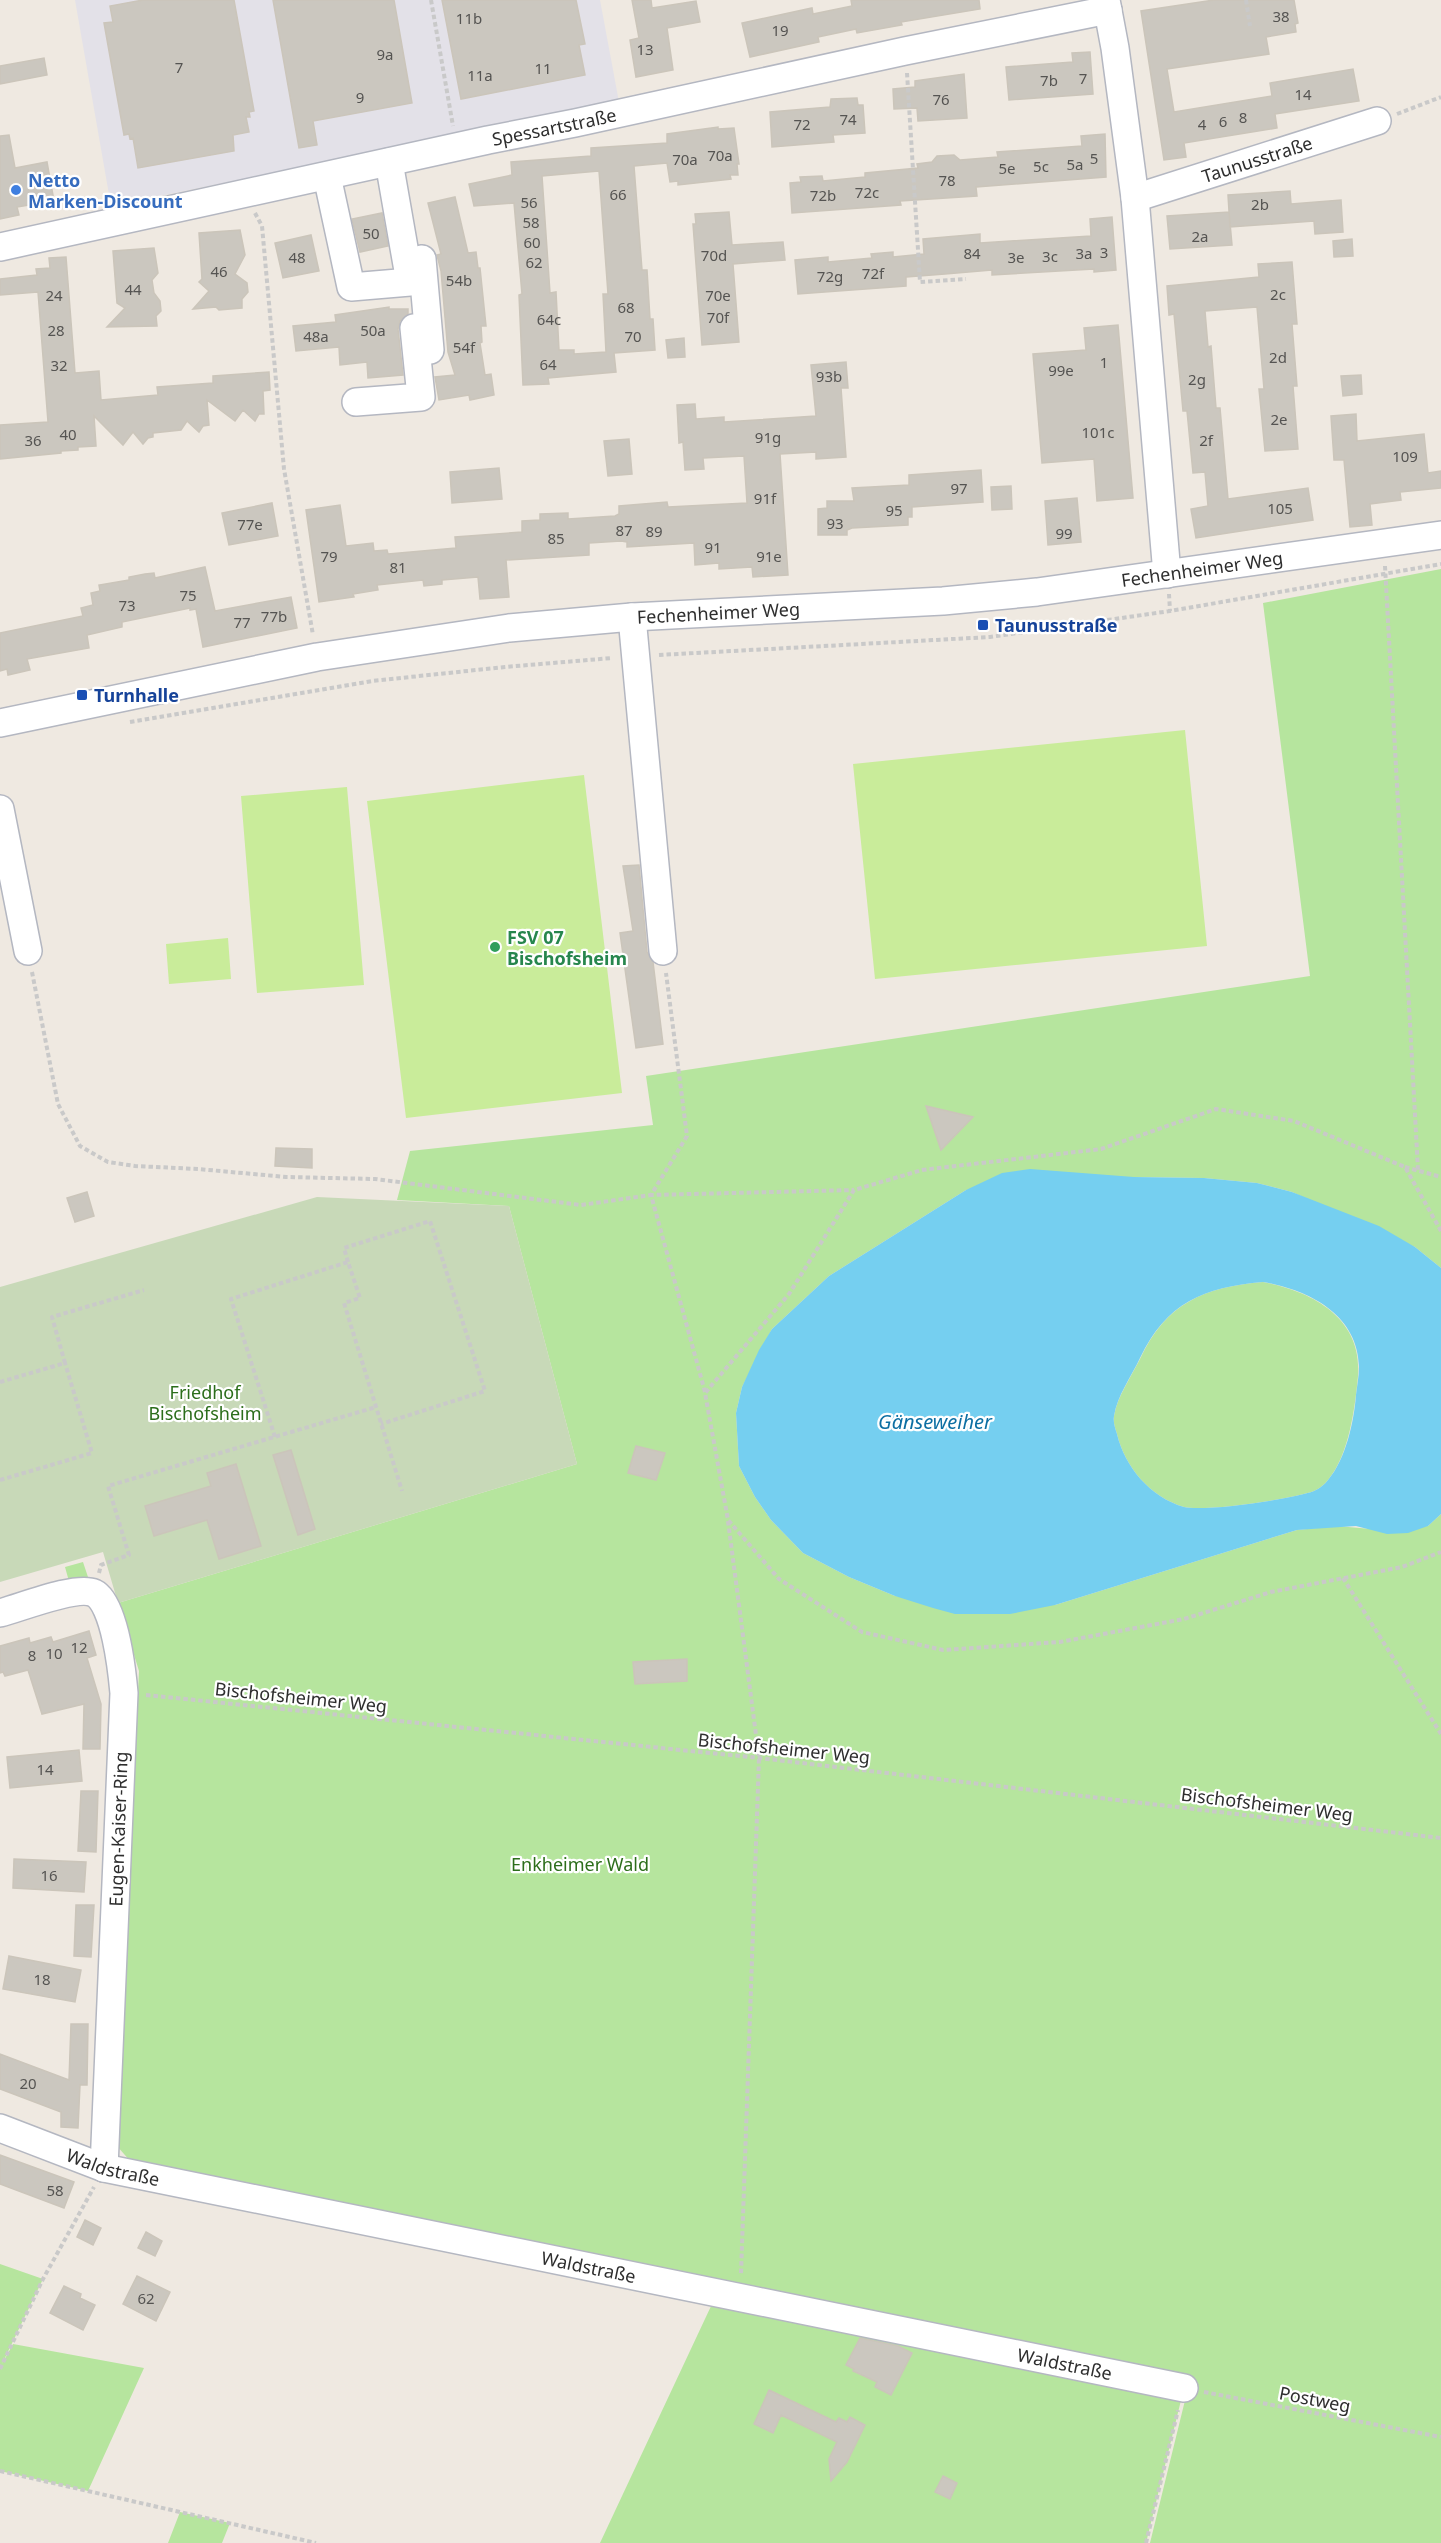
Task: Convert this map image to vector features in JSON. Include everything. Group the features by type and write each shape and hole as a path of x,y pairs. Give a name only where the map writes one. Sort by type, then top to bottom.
{"street":[{"name":"Spessartstraße","path":"0,247 1107,5"},
{"path":"1107,5 1135,198 1167,574"},
{"name":"Taunusstraße","path":"1135,198 1377,121"},
{"path":"356,402 421,397 397,160"},
{"path":"397,160 420,244 430,350"},
{"path":"327,176 351,287 410,282"},
{"name":"Fechenheimer Weg","path":"0,723 317,657 509,628 632,617 953,600 1037,592 1441,536"},
{"path":"632,617 663,951"},
{"path":"0,809 28,951"},
{"path":"0,1613 74,1592 94,1593"},
{"name":"Eugen-Kaiser-Ring","path":"94,1593 103,1601 108,1614 121,1664 124,1693 104,2168"},
{"name":"Waldstraße","path":"0,2128 104,2168 1184,2388"}],"path":[{"path":"431,0 457,147"},
{"path":"1246,0 1250,26"},
{"path":"905,51 920,282 966,279"},
{"path":"1377,121 1441,97"},
{"path":"245,193 262,226 284,469 317,657"},
{"path":"125,723 372,681 505,667 634,657 990,637 1170,611 1441,564"},
{"path":"1385,575 1418,1170"},
{"path":"28,951 58,1104 80,1146 108,1162 286,1178 375,1179 581,1205 651,1195 854,1190 922,1170 1101,1149 1216,1109 1294,1120 1405,1167 1441,1177"},
{"path":"663,951 687,1136 651,1195 705,1393 728,1520 759,1758 740,2298"},
{"path":"1405,1167 1441,1231"},
{"path":"705,1393 789,1293 854,1190"},
{"path":"381,1424 485,1391 430,1221 344,1248 360,1298 344,1304 381,1424 402,1491"},
{"path":"275,1437 231,1299 348,1262"},
{"path":"0,1480 92,1453 52,1317 144,1290"},
{"path":"0,1382 65,1363"},
{"path":"94,1593 101,1565 129,1555 108,1486 376,1407"},
{"path":"728,1520 779,1579 862,1632 943,1650 1060,1642 1184,1619 1270,1592 1402,1567 1441,1552"},
{"path":"1343,1578 1441,1734"},
{"name":"Bischofsheimer Weg","path":"124,1693 759,1758 1441,1838"},
{"path":"0,2369 43,2279 104,2168"},
{"path":"1146,2543 1184,2388"},
{"name":"Postweg","path":"1184,2388 1441,2438"},
{"path":"0,2471 316,2543"}],"shaded area":[{"path":"75,0 600,0 619,102 111,206"}],"green space":[{"name":"Enkheimer Wald","path":"1441,569 1441,1268 1415,1247 1292,1192 1257,1183 1204,1178 1134,1177 966,1190 829,1276 772,1329 742,1387 736,1413 739,1466 755,1497 771,1520 803,1553 849,1577 895,1596 1055,1605 1297,1530 1337,1526 1371,1529 1428,1526 1441,1514 1441,2543 1150,2543 1190,2380 131,2162 117,2146 139,1671 118,1603 577,1464 509,1206 397,1200 410,1151 653,1125 646,1076 1310,976 1263,603"},
{"path":"1185,730 1207,946 875,979 853,764"},
{"name":"FSV 07 Bischofsheim","path":"584,775 622,1093 406,1118 367,801"},
{"path":"347,787 364,985 257,993 241,796"},
{"path":"228,938 231,979 169,984 166,944"},
{"name":"Friedhof Bischofsheim","path":"317,1197 509,1206 577,1464 118,1603 103,1552 0,1582 0,1287"},
{"path":"1263,1282 1299,1292 1316,1300 1343,1323 1352,1338 1357,1356 1358,1376 1353,1416 1346,1445 1335,1470 1316,1490 1288,1498 1249,1504 1210,1508 1184,1507 1160,1496 1150,1488 1126,1458 1114,1423 1118,1402 1150,1340 1175,1311 1189,1301 1223,1288"},
{"path":"83,1562 89,1580 70,1585 65,1567"},
{"path":"0,2264 43,2279 2,2364 13,2344 144,2368 88,2491 0,2471"},
{"path":"712,2304 1184,2388 1146,2543 600,2543"},
{"path":"180,2512 230,2523 222,2543 168,2543"}],"water":[{"name":"Gänseweiher","path":"1030,1169 1257,1183 1292,1192 1379,1226 1415,1247 1441,1268 1441,1514 1428,1526 1408,1533 1387,1534 1356,1526 1297,1530 1055,1605 1010,1614 955,1614 933,1608 895,1596 849,1577 803,1553 771,1520 755,1497 739,1466 736,1413 742,1387 759,1350 772,1329 829,1276 966,1190 1002,1173","holes":["1263,1282 1313,1298 1328,1308 1350,1332 1356,1348 1359,1370 1355,1405 1351,1428 1340,1462 1324,1485 1316,1490 1288,1498 1249,1504 1194,1508 1184,1507 1160,1496 1141,1479 1126,1458 1114,1418 1118,1401 1150,1339 1175,1311 1205,1294 1242,1284"]}],"building":[{"path":"143,0 234,0 254,111 249,112 250,117 246,117 249,132 233,135 234,151 138,168 133,138 130,139 129,134 124,135 104,23 113,22 110,6"},
{"path":"273,0 394,0 412,103 313,121 317,145 299,148"},
{"path":"442,0 576,0 585,44 579,45 585,75 461,99"},
{"path":"632,0 651,0 652,8 696,1 700,22 667,28 673,70 636,77 630,40 639,38"},
{"path":"851,0 979,0 980,9 901,22 902,25 857,33 856,29 818,37 819,42 750,57 742,23 812,8 813,14 852,6"},
{"path":"1214,0 1294,0 1298,23 1295,24 1296,32 1266,37 1269,54 1167,69 1174,112 1272,96 1270,83 1353,69 1359,101 1275,114 1277,128 1184,143 1186,157 1164,160 1141,11"},
{"path":"1090,52 1093,94 1009,100 1006,67 1073,62 1072,53"},
{"path":"44,58 47,75 0,84 0,66"},
{"path":"964,74 967,118 918,121 917,108 894,109 893,89 915,87 915,81"},
{"path":"857,98 858,105 863,105 865,133 833,135 834,142 772,147 770,112 830,107 831,99"},
{"path":"718,127 718,129 734,128 739,164 737,164 738,175 730,175 731,179 678,185 678,181 670,182 667,163 634,166 642,270 647,270 650,319 653,319 655,350 614,353 616,372 548,378 549,384 523,385 519,295 522,294 514,203 474,206 469,184 512,175 511,162 591,156 591,148 667,143 667,134","holes":["599,171 608,294 603,294 606,352 574,354 574,350 559,350 556,292 550,293 542,176"]},
{"path":"1105,134 1106,177 976,187 977,196 900,201 901,205 792,213 790,183 801,182 800,177 822,176 823,181 865,177 865,173 918,168 917,164 932,162 937,156 954,155 960,160 998,157 997,152 1082,146 1081,136"},
{"path":"9,135 15,168 47,162 54,201 17,207 19,215 0,219 0,136"},
{"path":"1290,191 1291,204 1341,200 1343,232 1315,234 1314,221 1230,227 1228,195"},
{"path":"455,197 468,253 476,252 478,268 480,268 486,326 481,326 482,342 480,343 485,375 491,374 494,395 470,400 469,395 439,400 435,377 455,375 448,352 441,271 437,255 441,254 428,203"},
{"path":"729,212 732,245 783,242 785,260 733,264 739,342 702,345 693,224 696,224 695,214"},
{"path":"1229,212 1232,245 1170,249 1167,216"},
{"path":"382,213 388,246 360,252 352,219"},
{"path":"1112,217 1116,270 1094,272 1094,269 992,275 992,270 906,277 906,286 798,294 795,260 828,257 828,262 872,258 871,254 893,252 893,257 924,254 923,239 980,234 980,243 1091,236 1090,219"},
{"path":"240,230 245,255 235,274 247,283 248,292 242,299 242,308 193,309 209,291 199,282 202,279 199,233"},
{"path":"311,235 319,271 283,278 275,243"},
{"path":"1352,239 1353,256 1334,257 1333,241"},
{"path":"154,248 158,273 152,280 154,293 160,301 161,311 156,316 157,326 107,327 125,308 117,303 113,251"},
{"path":"66,257 75,373 99,371 101,400 158,395 157,387 213,383 213,376 269,372 270,390 263,391 264,414 259,414 255,421 243,410 235,421 207,400 209,425 203,426 199,432 187,421 181,430 153,433 153,437 148,438 143,444 133,432 123,445 94,416 96,446 78,447 78,450 61,451 61,453 0,459 0,425 48,422 38,292 0,295 0,279 37,275 36,269 50,268 49,258"},
{"path":"1292,262 1297,324 1292,324 1297,386 1293,386 1298,449 1265,451 1259,389 1264,389 1257,307 1205,311 1208,347 1211,346 1216,408 1220,408 1228,499 1308,488 1313,520 1196,538 1191,509 1208,506 1205,472 1193,473 1187,411 1183,411 1174,314 1169,315 1167,286 1259,277 1258,264"},
{"path":"389,307 389,309 408,309 408,314 400,321 398,329 403,375 368,378 367,362 340,365 339,347 296,351 293,326 336,322 335,315"},
{"path":"1118,325 1133,498 1097,501 1094,459 1042,463 1033,354 1086,350 1084,328"},
{"path":"684,338 685,357 668,358 666,340"},
{"path":"846,362 848,388 841,388 846,457 816,459 816,452 780,454 788,575 753,577 752,567 719,569 719,563 695,565 694,543 627,547 627,542 621,541 589,543 589,555 506,560 509,597 480,599 478,577 442,580 442,584 424,586 423,580 377,585 378,590 353,594 354,597 319,602 306,510 340,505 346,546 373,543 374,551 387,550 388,554 456,548 455,537 522,532 522,521 540,520 540,514 568,513 568,519 615,516 619,514 619,506 667,502 668,507 747,503 744,456 703,458 704,469 685,470 683,442 679,443 677,405 695,404 696,419 724,417 724,422 816,416 811,365"},
{"path":"1361,375 1362,394 1343,396 1341,376"},
{"path":"1356,414 1357,441 1424,434 1428,473 1441,471 1441,488 1400,492 1401,500 1370,504 1372,525 1350,527 1344,460 1334,460 1331,416"},
{"path":"629,439 632,474 608,476 604,441"},
{"path":"499,468 502,499 452,503 450,472"},
{"path":"981,470 983,502 912,507 912,517 908,517 908,525 852,528 847,530 847,535 818,535 818,509 827,508 827,501 854,501 852,488 909,485 909,475"},
{"path":"1011,486 1012,509 992,510 991,487"},
{"path":"1077,498 1081,542 1048,545 1045,501"},
{"path":"272,503 278,536 229,545 222,513"},
{"path":"205,567 215,611 291,597 297,628 203,647 196,609 190,610 190,608 122,622 122,627 87,635 89,648 27,659 30,670 8,675 7,669 0,671 0,633 83,616 81,608 93,605 91,593 100,591 99,585 129,580 129,577 145,574 154,573 155,578"},
{"path":"639,865 647,952 653,962 663,1044 636,1048 620,933 633,931 623,866"},
{"path":"926,1106 973,1117 941,1150"},
{"path":"276,1148 312,1149 312,1168 275,1166"},
{"path":"87,1192 94,1216 75,1222 67,1198"},
{"path":"636,1446 665,1453 656,1480 628,1473"},
{"path":"291,1450 315,1529 298,1535 273,1455"},
{"path":"236,1464 261,1546 219,1559 207,1520 154,1536 145,1506 211,1486 207,1473"},
{"path":"89,1631 96,1655 87,1658 101,1704 100,1749 83,1749 84,1704 42,1714 28,1670 5,1676 3,1672 0,1673 0,1646 29,1638 30,1643 51,1637 53,1642"},
{"path":"687,1659 687,1681 635,1684 633,1662"},
{"path":"79,1750 82,1781 10,1788 7,1757"},
{"path":"81,1791 98,1791 96,1852 78,1851"},
{"path":"14,1859 86,1862 84,1892 13,1888"},
{"path":"76,1905 94,1905 91,1957 74,1956"},
{"path":"9,1956 81,1970 75,2002 3,1989"},
{"path":"71,2024 88,2024 87,2085 80,2085 78,2128 61,2127 61,2112 0,2089 0,2054 69,2080"},
{"path":"0,2155 74,2182 64,2208 0,2184"},
{"path":"85,2220 101,2228 93,2245 77,2237"},
{"path":"146,2232 162,2241 155,2256 138,2248"},
{"path":"137,2276 170,2292 156,2321 123,2304"},
{"path":"64,2286 81,2294 80,2298 95,2305 83,2330 50,2313"},
{"path":"860,2338 898,2346 912,2353 891,2395 875,2387 877,2382 853,2371 854,2369 846,2365"},
{"path":"769,2390 836,2422 839,2418 847,2422 850,2417 865,2425 847,2462 831,2481 829,2459 837,2442 781,2415 773,2433 754,2424"},
{"path":"943,2476 957,2483 950,2499 935,2492"}],"place":[{"name":"Netto Marken-Discount","path":"16,190"},
{"name":"Taunusstraße","path":"983,625"},
{"name":"Turnhalle","path":"82,695"},
{"name":"FSV 07 Bischofsheim","path":"495,947"}]}
